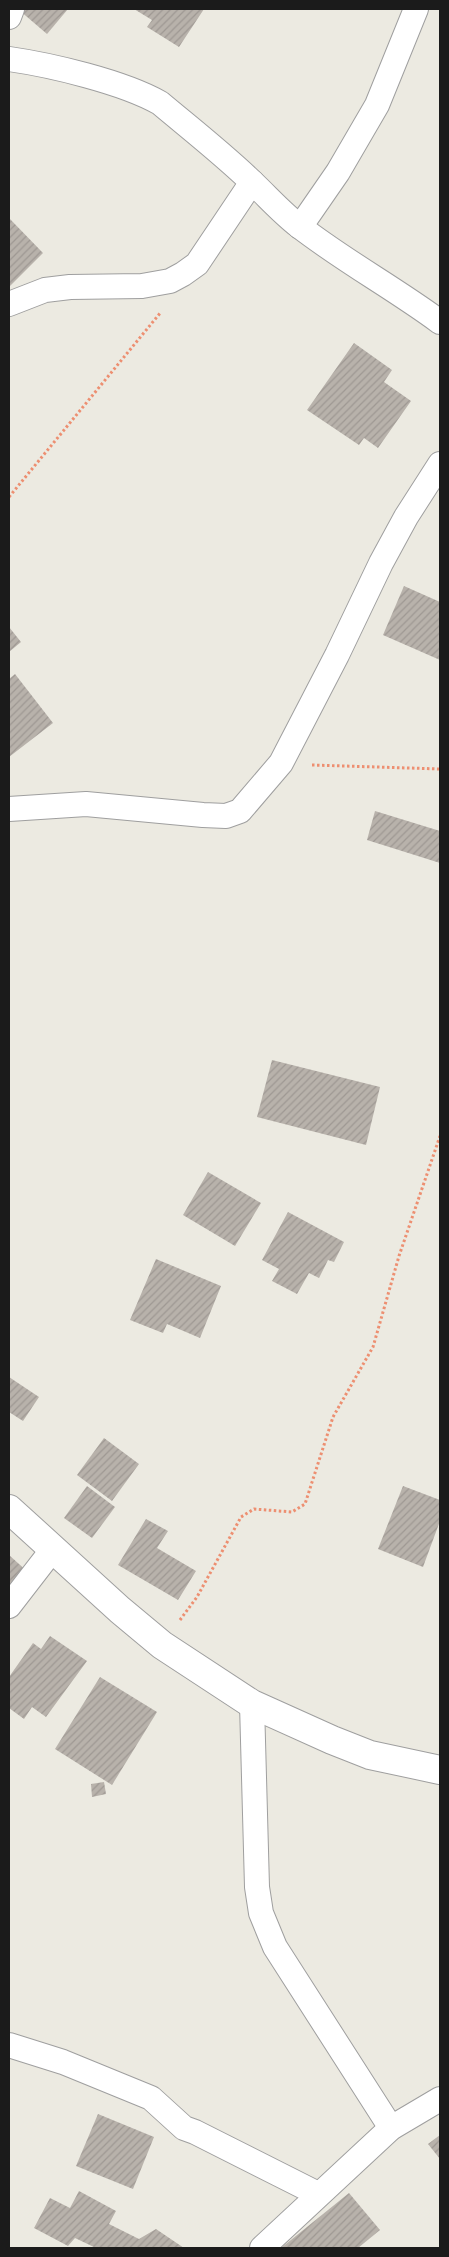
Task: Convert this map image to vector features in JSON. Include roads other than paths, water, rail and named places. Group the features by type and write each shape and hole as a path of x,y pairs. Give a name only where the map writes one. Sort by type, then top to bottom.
{"street":[{"path":"9,17 12,9"},
{"path":"300,227 338,172 377,105 416,9"},
{"path":"9,59 31,62 89,77 152,99 252,182 276,208 300,227 350,263 413,302 440,322"},
{"path":"9,304 45,290 70,287 142,286 170,281 197,264 252,182"},
{"path":"9,809 86,804 226,816 240,811 281,763 337,655 381,562 406,517 440,464"},
{"path":"9,1509 120,1610 162,1645 252,1704 370,1755 440,1770"},
{"path":"9,1606 53,1549"},
{"path":"252,1704 257,1887 261,1913 275,1947 391,2128"},
{"path":"9,2045 63,2062 151,2098 184,2128 318,2194"},
{"path":"262,2248 391,2128 440,2099"}]}
